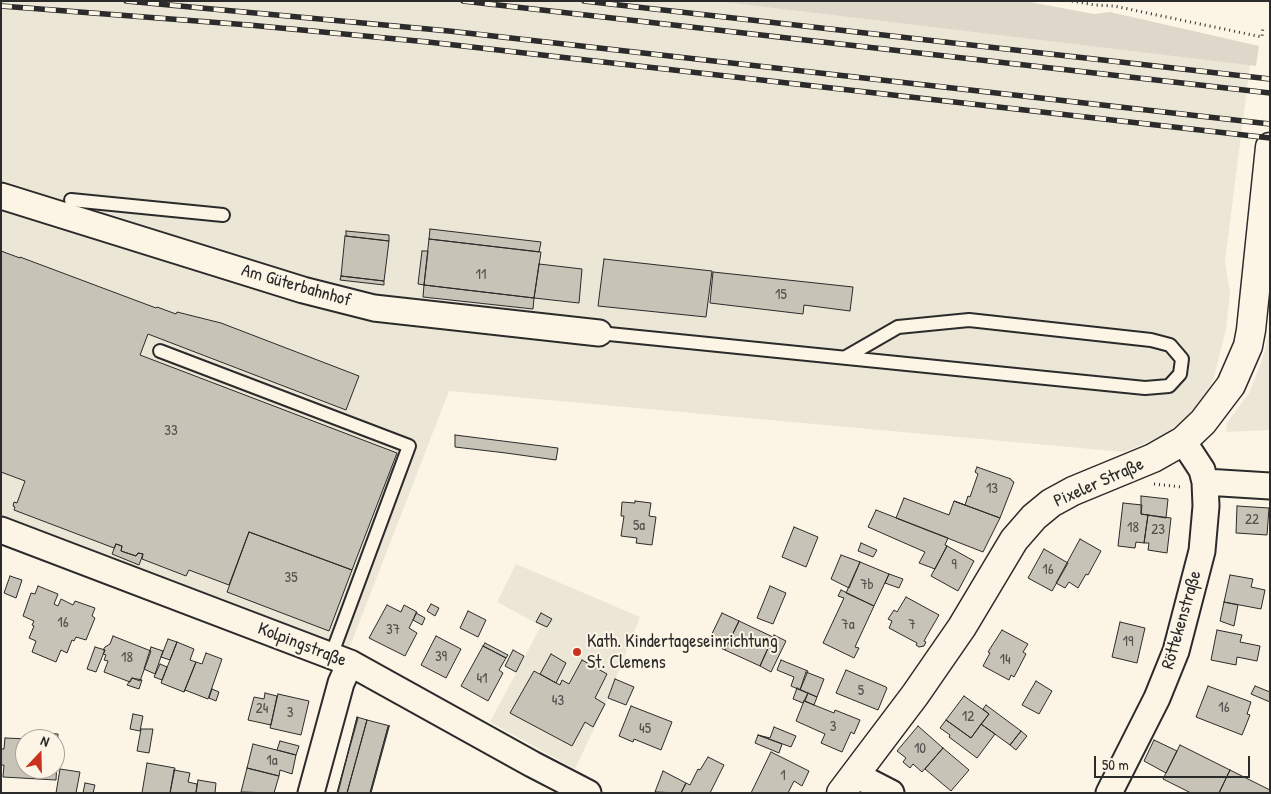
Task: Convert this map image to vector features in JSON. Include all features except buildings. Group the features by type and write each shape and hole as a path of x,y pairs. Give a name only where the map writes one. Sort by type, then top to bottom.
{"main road":[{"name":"Pixeler Straße","path":"849,784 916,695 962,627 1014,540 1034,517 1050,503 1073,491 1153,458 1183,441 1203,422 1231,385 1248,346 1251,330 1270,147"}],"street":[{"name":"Am Güterbahnhof","path":"1,196 303,290 374,308 599,333"},
{"name":"Röttekenstraße","path":"1109,793 1157,698 1176,651 1202,551 1206,506 1205,486 1202,470 1183,441"},
{"path":"1205,486 1270,486"},
{"name":"Kolpingstraße","path":"1,530 340,659 588,793"},
{"path":"311,793 341,683 340,659"},
{"path":"849,784 890,793"}],"lane":[{"path":"71,200 223,216"},
{"path":"599,333 1144,388 1169,386 1180,374 1182,358 1170,346 1151,340 968,320 898,327 846,357"},
{"path":"160,351 409,446 340,659"}],"path":[{"path":"1072,1 1114,6 1262,37 1263,26"},
{"path":"1150,484 1205,486"}],"shaded area":[{"path":"1,1 715,1 1250,65 1225,262 1230,293 1226,329 1214,377 1203,400 1186,417 1164,435 1124,452 449,391 349,649 1,518"},
{"path":"715,1 1024,1 1094,14 1110,12 1259,46 1256,66"},
{"path":"1270,326 1270,430 1226,432 1227,423 1249,393 1265,351"},
{"name":"Kath. Kindertageseinrichtung St. Clemens","path":"516,564 640,617 606,703 575,769 490,722 541,626 497,602"}],"railway":[{"path":"126,1 449,31 1270,124"},
{"path":"463,1 1270,93"},
{"path":"584,1 1270,79"},
{"path":"1,6 249,25 428,42 1270,138"}],"place":[{"name":"Kath. Kindertageseinrichtung St. Clemens","path":"577,652"}]}
